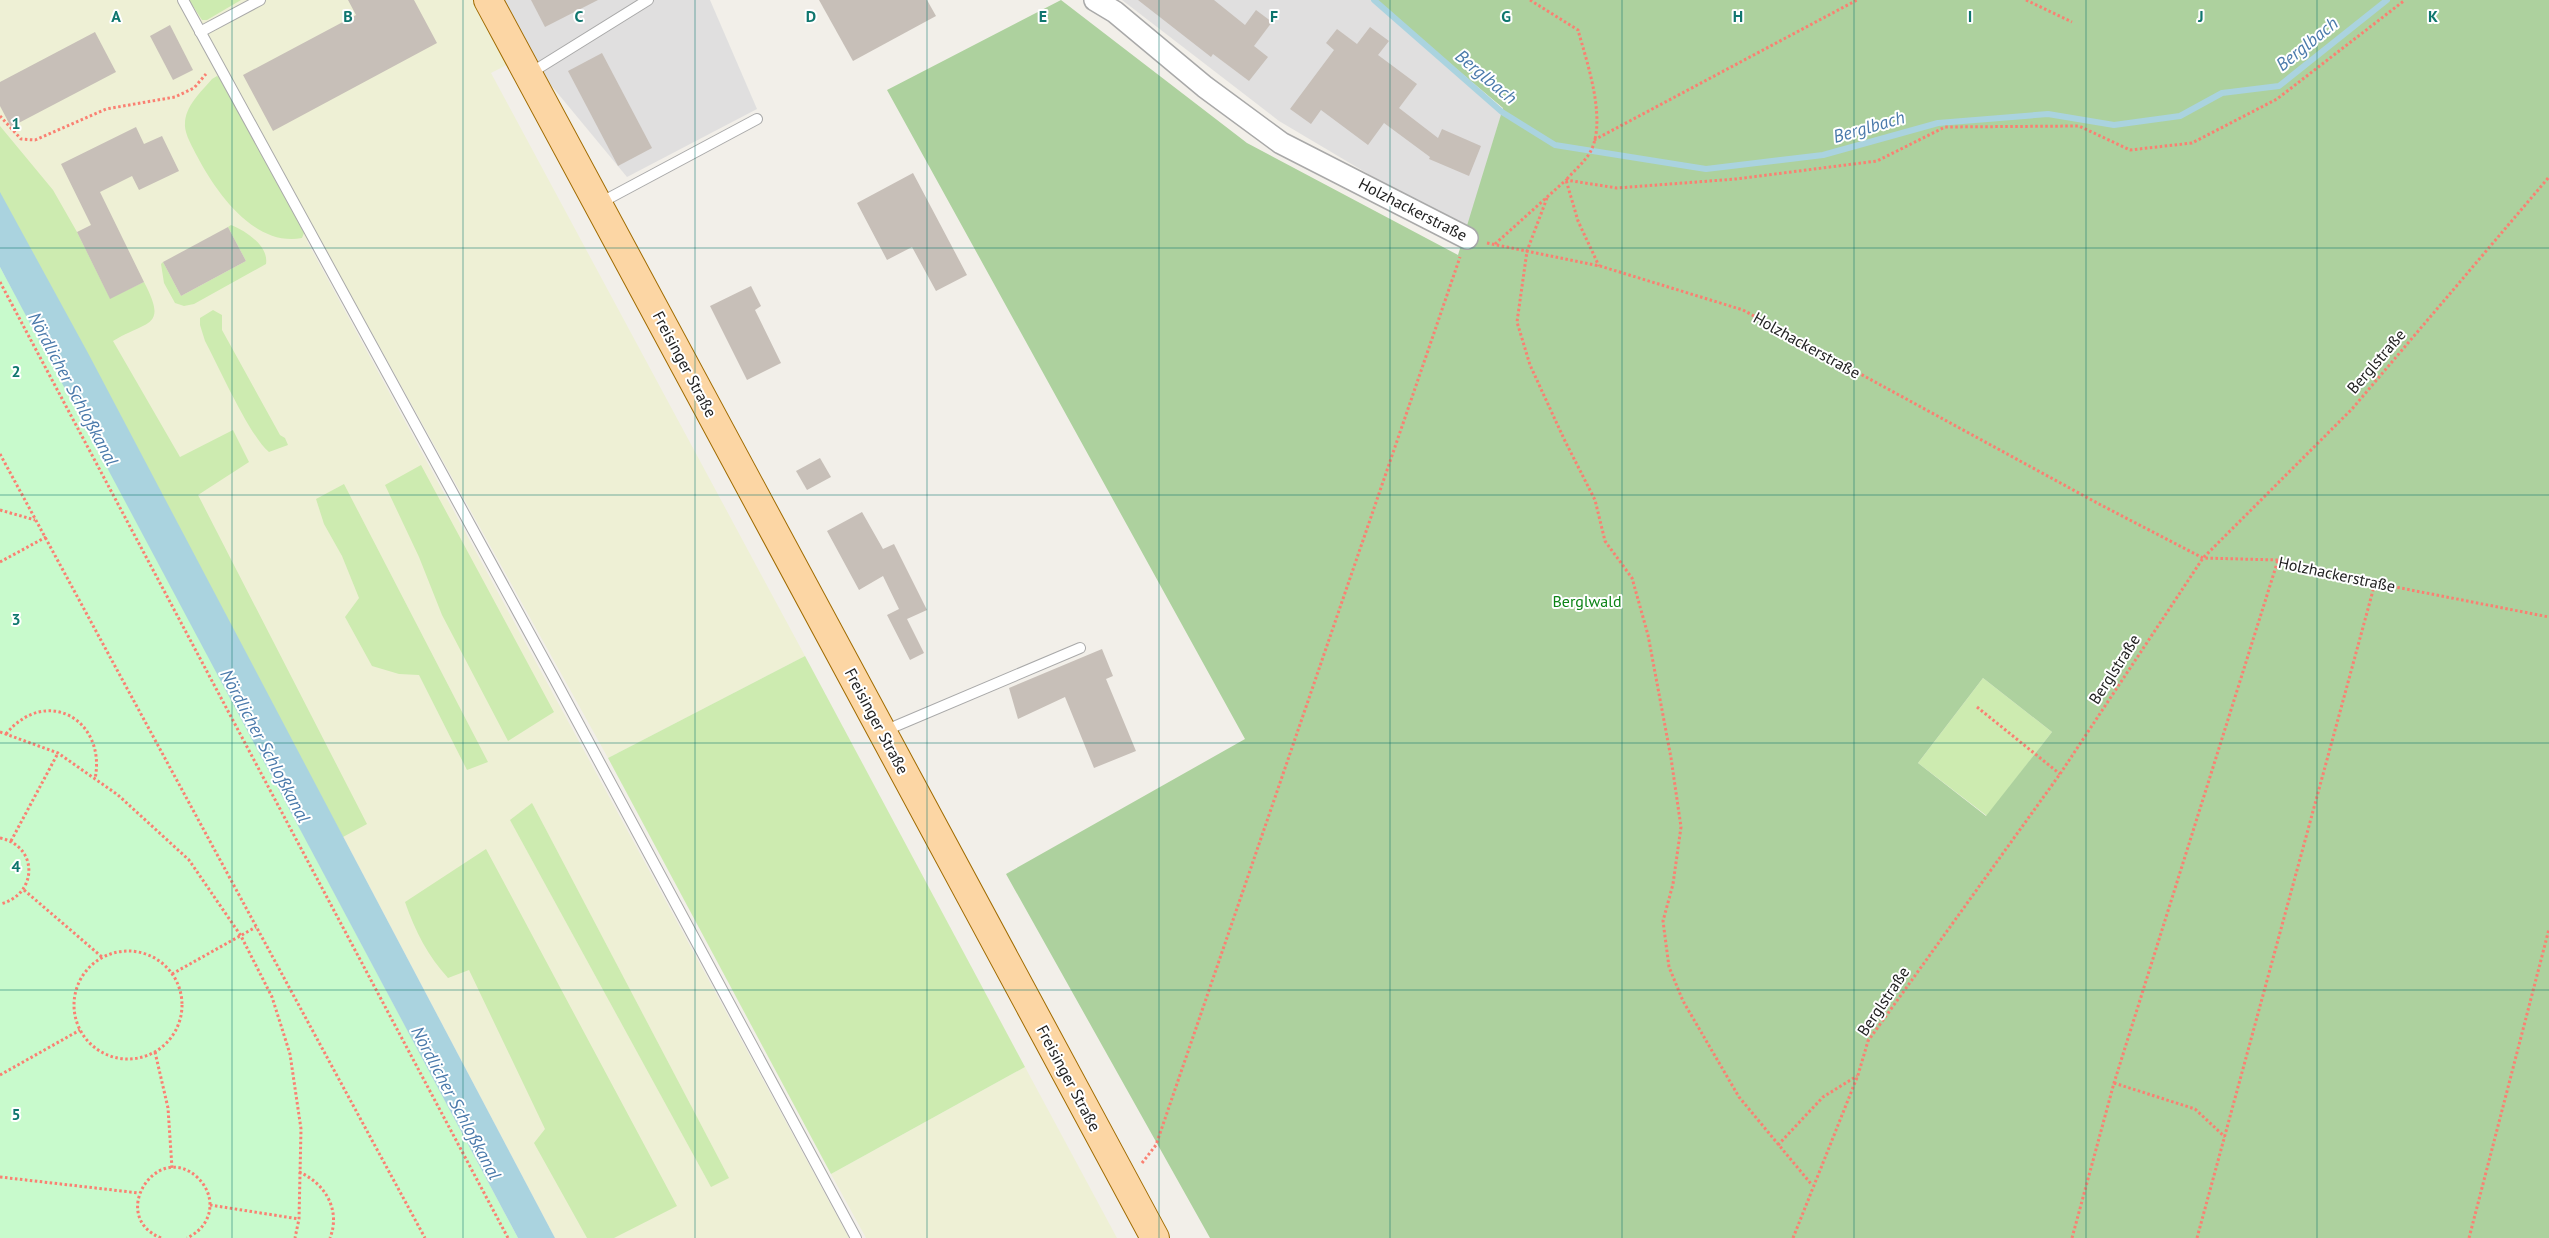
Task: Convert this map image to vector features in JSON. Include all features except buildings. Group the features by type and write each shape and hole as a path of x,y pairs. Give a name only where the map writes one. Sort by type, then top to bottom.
{"main road":[{"name":"Freisinger Straße","path":"488,0 1154,1238"}],"street":[{"name":"Holzhackerstraße","path":"1095,0 1115,12 1205,87 1282,143 1467,238"}],"lane":[{"path":"183,0 856,1238"},
{"path":"200,32 260,0"},
{"path":"528,74 648,0"},
{"path":"599,204 757,119"},
{"path":"883,732 1080,648"}],"path":[{"path":"1494,244 1566,180 1588,156 1594,141 1598,110 1578,30 1530,0"},
{"path":"1594,141 1857,0"},
{"path":"2026,0 2072,22"},
{"path":"1566,180 1617,188 1736,179 1877,161 1945,126 2079,126 2130,150 2192,143 2277,99 2405,0"},
{"path":"0,116 21,139 35,140 106,109 175,97 194,88 217,61"},
{"name":"Berglstraße","path":"1793,1238 1812,1185 1858,1075 1868,1041 2060,774 2203,558 2352,409 2549,178"},
{"path":"1566,180 1578,221 1600,266"},
{"path":"1547,198 1527,251 1517,322 1530,365 1564,438 1596,500 1605,540 1632,578 1648,635 1671,758 1681,827 1673,884 1663,921 1669,968 1683,1001 1739,1098 1812,1185"},
{"name":"Holzhackerstraße","path":"1467,238 1600,266 1744,310 2099,504 2203,558 2278,560 2375,583 2549,617"},
{"path":"1149,1156 1156,1145 1467,238"},
{"path":"0,282 508,1238"},
{"path":"0,454 425,1238"},
{"path":"0,510 36,520"},
{"path":"0,562 46,538"},
{"path":"2072,1238 2114,1083 2278,560"},
{"path":"2197,1238 2375,583"},
{"path":"1977,707 2060,774"},
{"path":"6,734 16,722 28,714 45,710 59,711 76,719 93,742 98,763 94,779"},
{"path":"0,732 58,753 118,795 188,860 241,936 272,998 290,1054 300,1128 299,1219 295,1238"},
{"path":"11,841 58,753"},
{"path":"0,838 11,841 20,848 27,857 30,868 24,890 9,902 0,904"},
{"path":"24,890 102,957"},
{"path":"172,974 256,926"},
{"path":"2469,1238 2549,929"},
{"path":"133,951 148,955 161,963 172,974 180,990 182,1008 178,1025 168,1041 154,1052 138,1058 121,1059 104,1054 90,1044 80,1030 74,1014 74,997 79,981 89,967 102,957 117,952 133,951"},
{"path":"0,1076 80,1030"},
{"path":"154,1052 168,1108 172,1168"},
{"path":"1778,1145 1823,1097 1858,1075"},
{"path":"2114,1083 2195,1109 2225,1137"},
{"path":"162,1238 146,1227 140,1217 137,1205 139,1193 152,1175 172,1168 189,1172 204,1183 209,1194 208,1217 194,1237 187,1238"},
{"path":"300,1172 318,1183 328,1196 334,1222 330,1238"},
{"path":"0,1177 139,1193"},
{"path":"210,1205 299,1219"}],"shaded area":[{"path":"494,0 710,0 757,109 627,177 526,55"},
{"path":"1122,0 1374,0 1502,112 1466,232 1279,121"}],"green space":[{"path":"0,0 494,0 526,55 491,73 805,656 608,758 318,236 307,241 849,1238 555,1238 88,353 0,192"},
{"path":"189,0 241,0 207,20 202,20"},
{"name":"Berglwald","path":"1061,0 1247,143 1458,255 1503,108 1374,0 2549,0 2549,1238 1210,1238 1006,874 1245,739 887,90","holes":["1983,678 2052,732 1986,816 1918,763"]},
{"path":"217,76 220,78 303,227 304,233 302,238 284,239 268,234 253,226 226,200 197,156 186,132 186,117 194,100 212,79"},
{"path":"0,126 53,190 77,232 110,298 144,282 154,308 154,315 151,321 113,341 180,457 233,430 249,462 198,495 367,824 343,837 0,209"},
{"path":"231,225 249,235 260,245 266,257 266,264 194,304 184,306 175,303 164,283 161,264 163,262 181,296 246,261 228,227"},
{"path":"0,267 56,370 518,1238 0,1238"},
{"path":"213,310 222,315 222,330 280,435 285,438 288,445 269,452 253,431 235,400 205,341 200,325 200,318"},
{"path":"421,465 554,712 508,741 442,615 419,557 385,485"},
{"path":"344,484 488,762 467,770 419,675 399,674 372,666 345,617 359,598 342,556 324,524 316,499"},
{"path":"805,656 1025,1067 831,1174 608,758"},
{"path":"1983,678 2052,732 1987,816 1918,763"},
{"path":"532,803 729,1178 711,1187 510,820"},
{"path":"486,849 677,1206 614,1238 587,1238 534,1143 545,1129 469,970 448,978 434,961 423,943 405,902"},
{"path":"1025,1067 1117,1238 866,1238 831,1174"}],"water":[{"name":"Nördlicher Schloßkanal","path":"0,192 88,353 555,1238 518,1238 0,267"}],"waterway":[{"name":"Berglbach","path":"1374,0 1502,112 1555,145 1706,169 1823,155 1938,123 2048,114 2114,125 2180,116 2222,93 2279,86 2387,0"}]}
